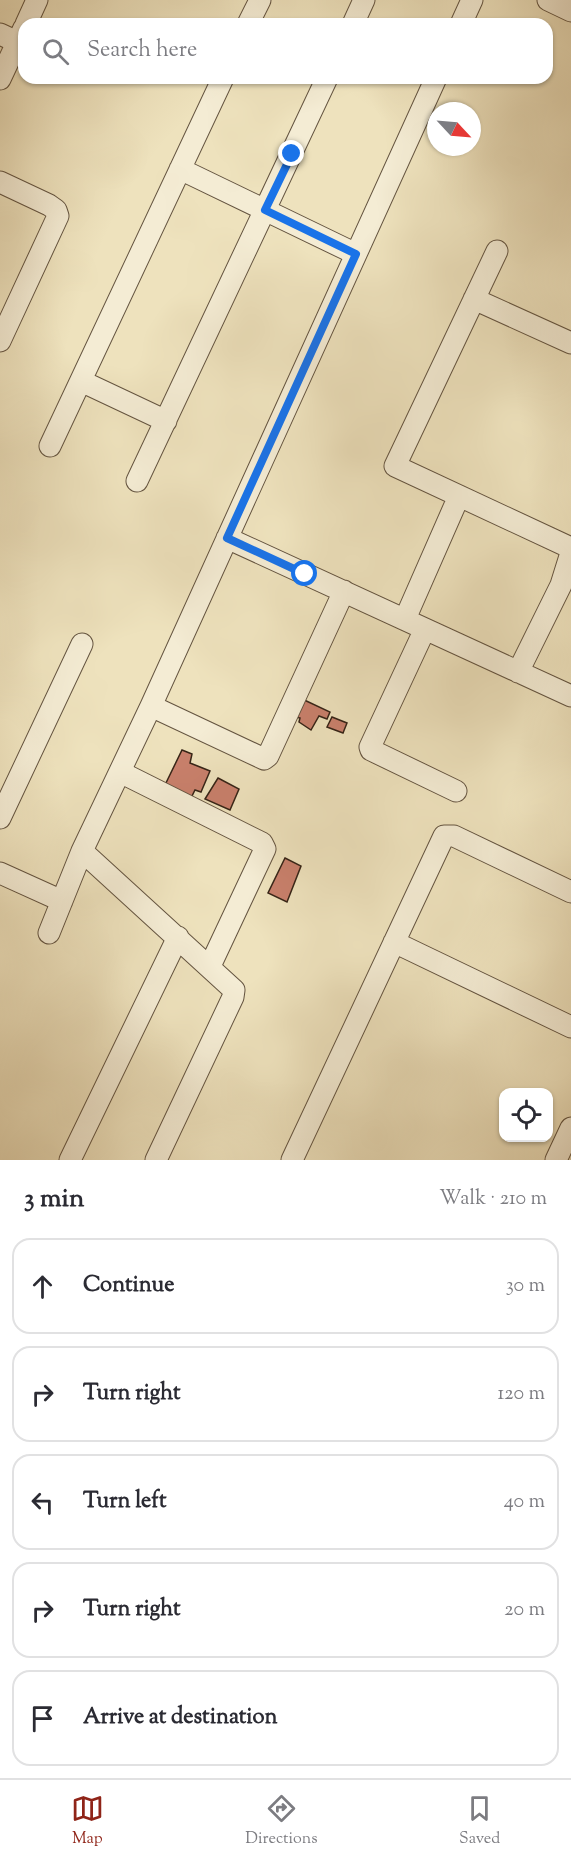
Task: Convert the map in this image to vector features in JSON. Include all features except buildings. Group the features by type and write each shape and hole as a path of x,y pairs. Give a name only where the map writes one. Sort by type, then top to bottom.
{"street":[{"path":"26,18 37,0"},
{"path":"251,18 260,0"},
{"path":"356,18 364,0"},
{"path":"464,18 472,0"},
{"path":"548,0 571,11"},
{"path":"0,79 17,32"},
{"path":"50,446 220,84"},
{"path":"136,481 324,84"},
{"path":"49,933 82,851 151,705 433,84"},
{"path":"180,169 356,254"},
{"path":"0,182 49,205 56,210 58,216 0,341"},
{"path":"497,251 396,466 571,548"},
{"path":"474,298 571,343"},
{"path":"81,381 166,421"},
{"path":"405,620 459,496"},
{"path":"227,538 571,696"},
{"path":"518,672 561,585 571,553"},
{"path":"151,705 264,759 268,756 344,591"},
{"path":"425,629 370,747 371,750 456,791"},
{"path":"0,818 82,644"},
{"path":"120,772 262,843 265,849 210,966"},
{"path":"292,1160 444,837 454,836 571,892"},
{"path":"82,851 234,990 233,997 156,1160"},
{"path":"0,873 62,901"},
{"path":"70,1160 178,937"},
{"path":"394,942 571,1027"},
{"path":"556,1160 571,1128"}],"route":[{"path":"292,154 265,210 356,254 227,538 305,574"}]}
